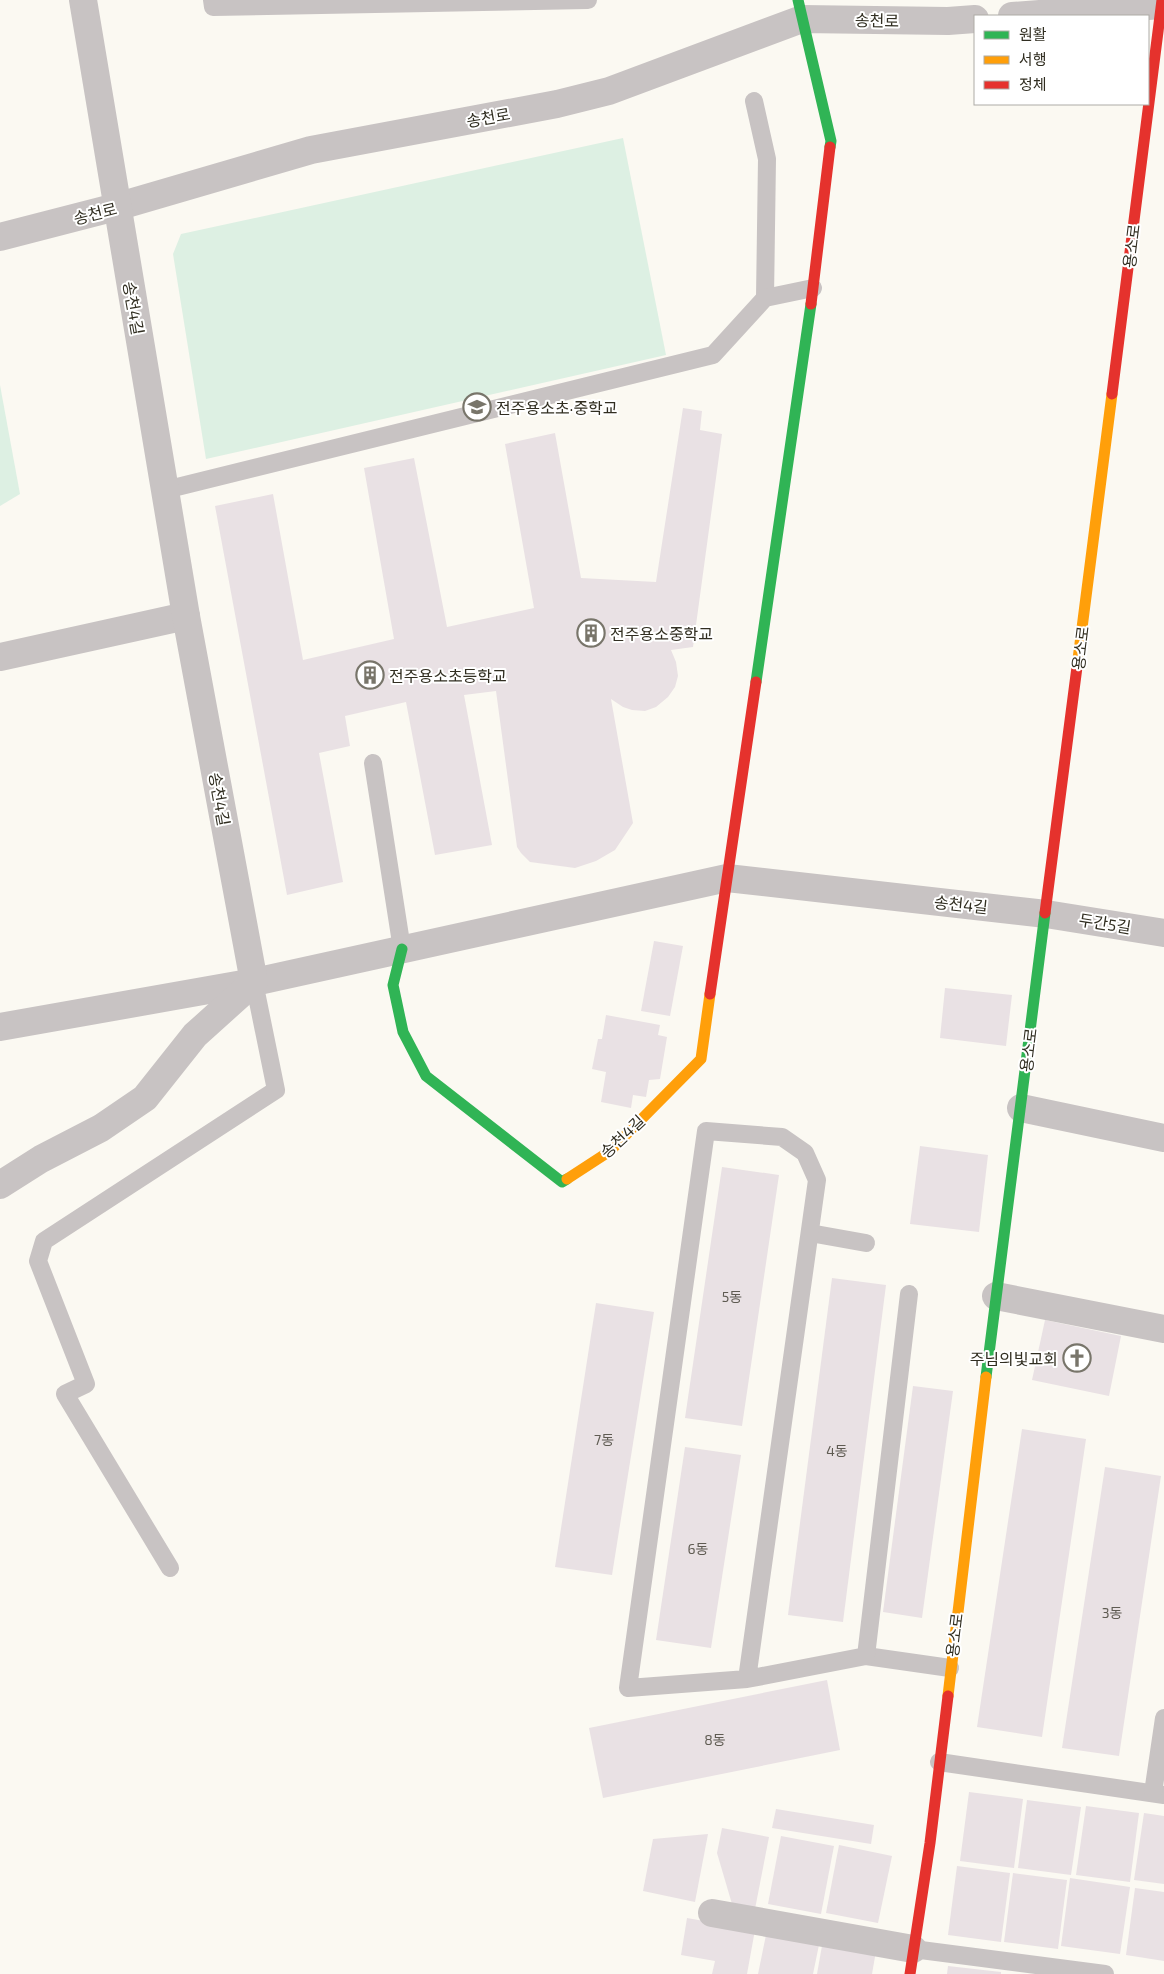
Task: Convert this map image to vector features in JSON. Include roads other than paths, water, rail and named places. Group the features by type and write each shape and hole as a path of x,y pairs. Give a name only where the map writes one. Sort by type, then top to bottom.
{"street":[{"name":"송천4길","path":"84,0 116,207 186,616 254,982"},
{"path":"1025,15 1163,4"},
{"name":"용소로","path":"912,1962 930,1843 996,1296 1163,4"},
{"name":"송천로","path":"0,237 116,207 311,150 557,104 609,91 800,10 949,10 974,19"},
{"path":"727,878 812,288 831,140 800,10"},
{"path":"0,657 186,616"},
{"name":"송천4길","path":"0,1027 254,982 727,878 1046,914"},
{"name":"송천4길","path":"402,949 393,985 403,1032 426,1076 562,1182 610,1151 701,1059 727,878"},
{"name":"두간5길","path":"1046,914 1164,933"},
{"name":"송천4길","path":"0,1185 41,1159 100,1128 145,1098 195,1035 254,982"},
{"path":"1020,1108 1164,1138"},
{"path":"996,1296 1164,1329"},
{"path":"712,1913 912,1962"}],"lane":[{"path":"212,0 212,7 588,0"},
{"path":"754,101 767,159 765,298"},
{"path":"165,490 713,355 765,298 812,288"},
{"path":"373,763 402,949"},
{"path":"170,1568 65,1394 86,1384 38,1261 44,1241 276,1090 254,982"},
{"path":"747,1679 817,1180 805,1154 782,1137 706,1131 628,1688 747,1679 866,1656 950,1668"},
{"path":"810,1232 866,1243"},
{"path":"866,1656 909,1294"},
{"path":"939,1762 1159,1794 1164,1718"},
{"path":"912,1962 1105,1974"}],"place":[{"name":"전주용소초·중학교","path":"477,407"},
{"name":"전주용소중학교","path":"591,633"},
{"name":"전주용소초등학교","path":"370,675"},
{"name":"주님의빛교회","path":"1077,1358"}]}
